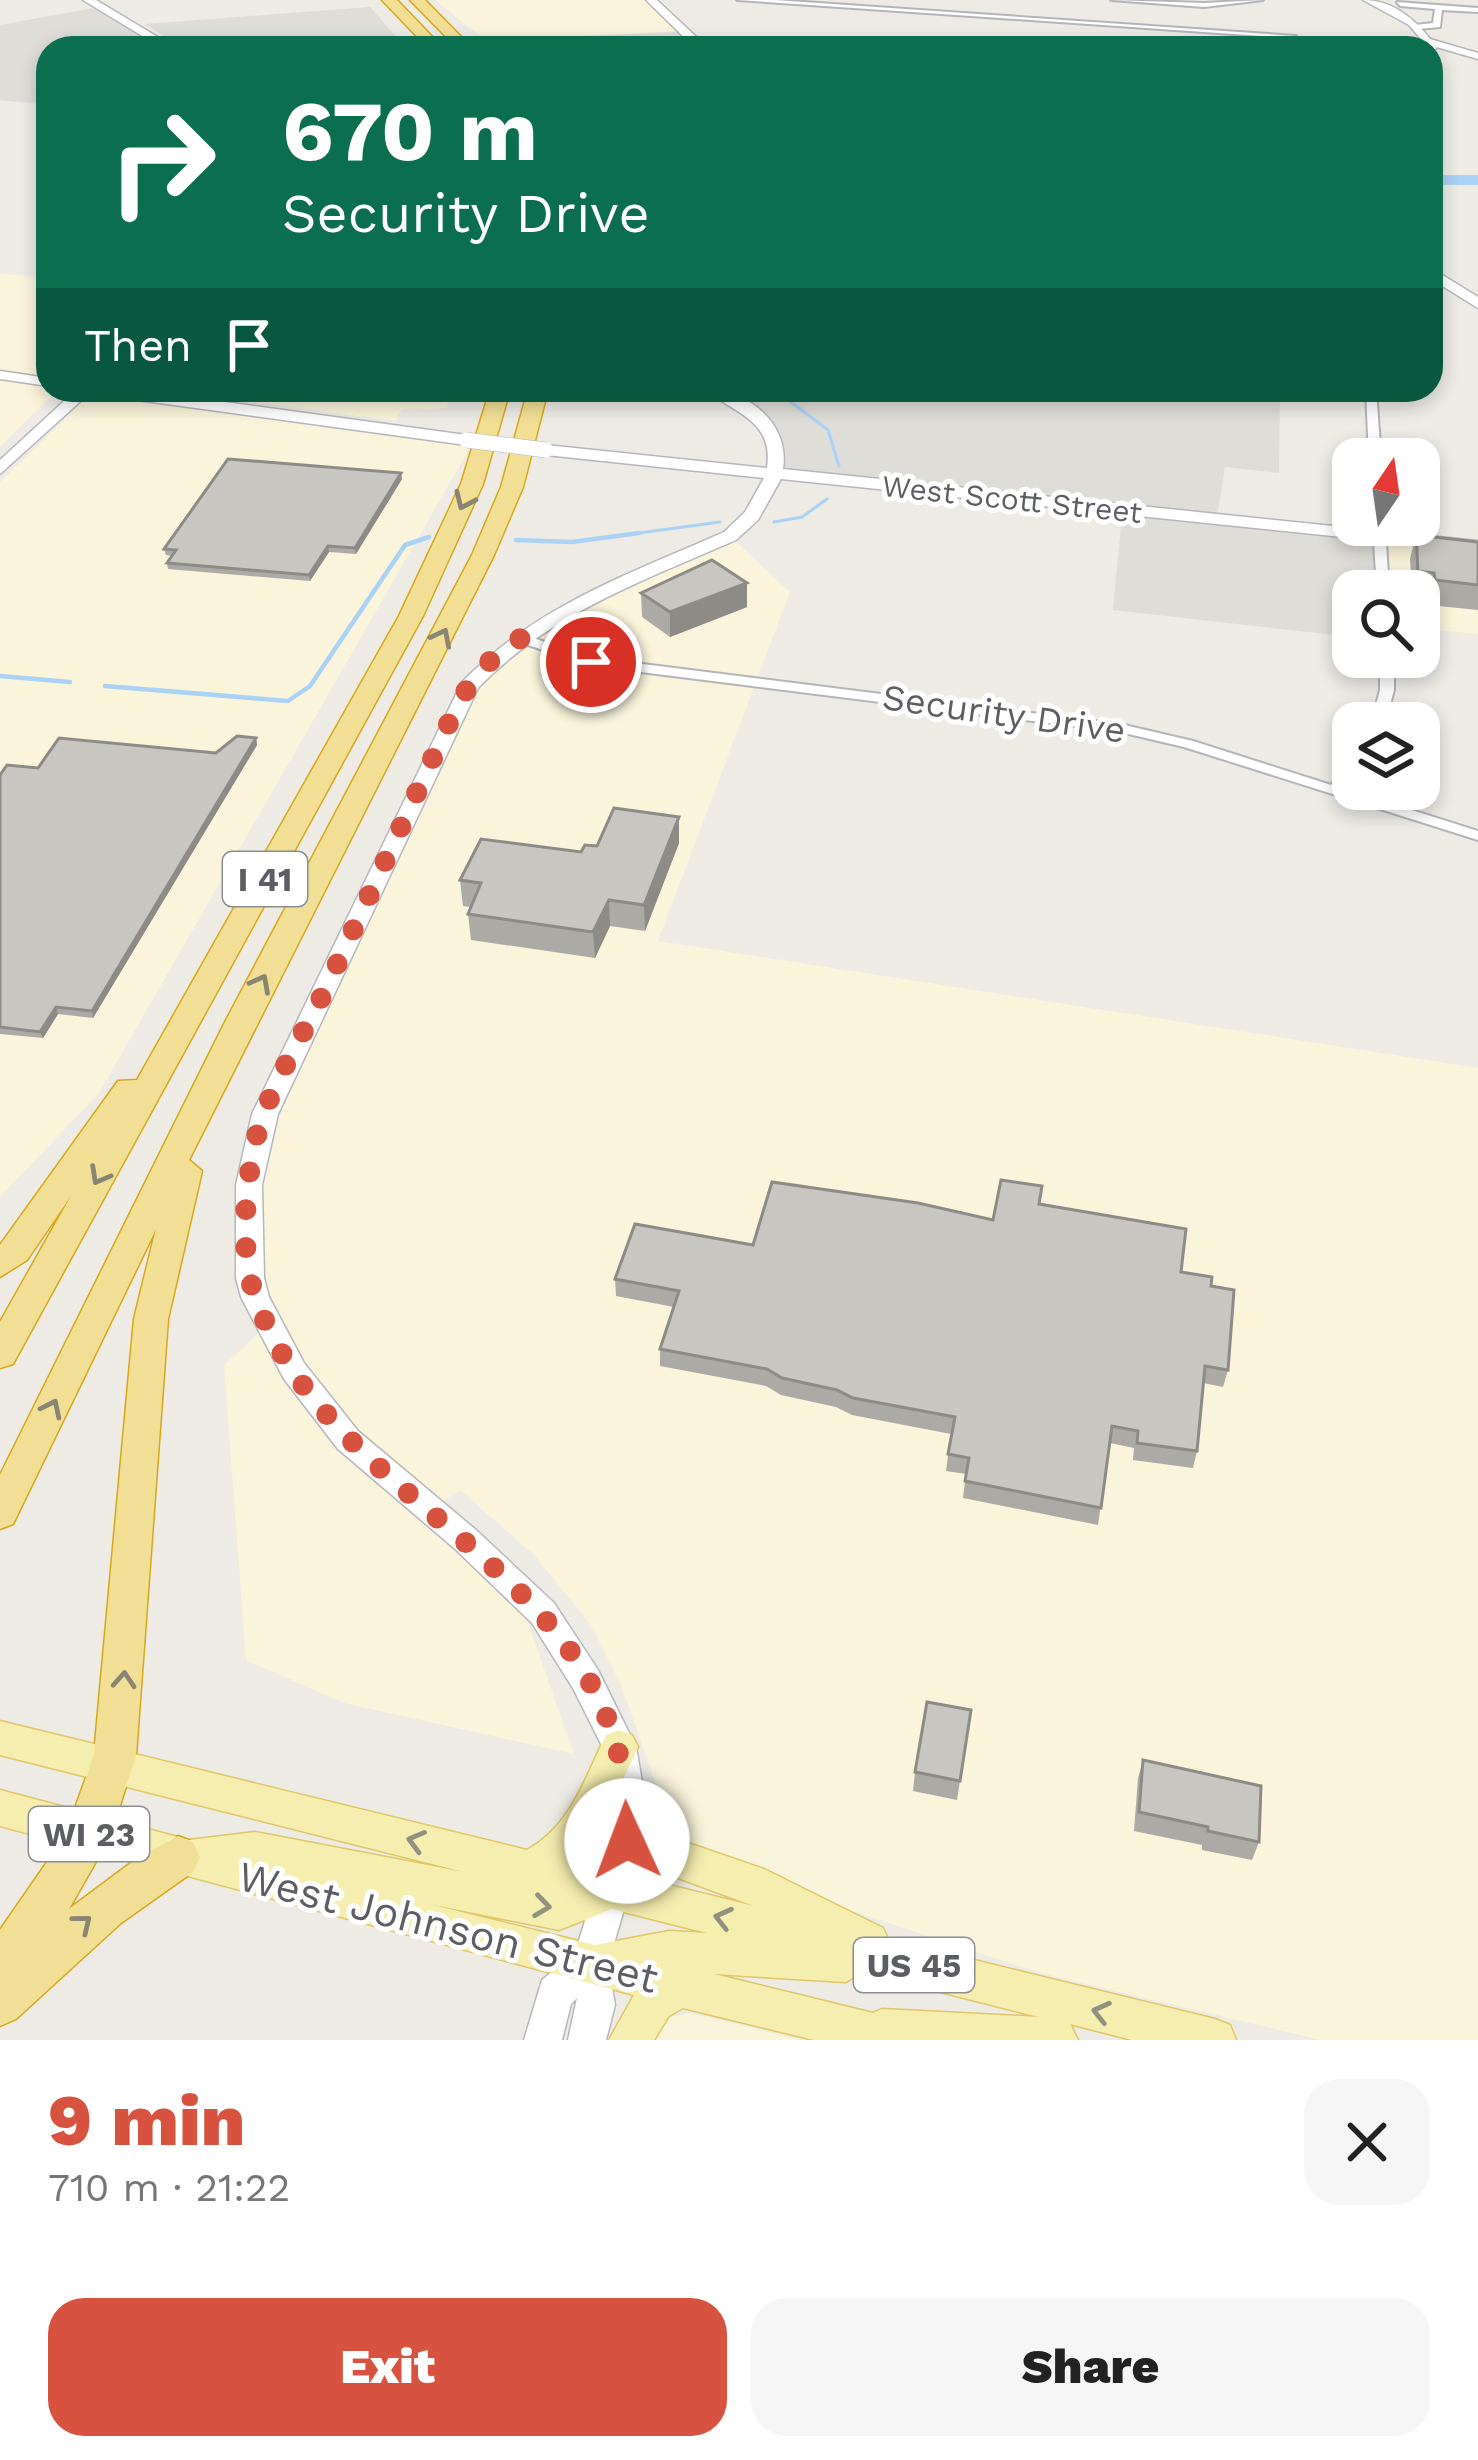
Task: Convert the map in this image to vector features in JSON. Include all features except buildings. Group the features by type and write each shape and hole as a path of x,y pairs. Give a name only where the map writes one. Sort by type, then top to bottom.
{"highway":[{"path":"389,0 424,36"},
{"path":"417,0 453,36"},
{"name":"I 41","path":"0,1354 411,616 472,484 496,402"},
{"name":"I 41","path":"0,1513 239,1024 483,555 512,487 535,402"},
{"path":"0,1264 15,1251 219,962"},
{"path":"0,1967 74,1869 91,1834 112,1765 121,1716 151,1319 176,1199 239,1024"},
{"path":"0,2003 73,1930 126,1888 178,1857"}],"main road":[{"path":"88,0 150,36"},
{"path":"651,0 689,36"},
{"path":"1368,0 1418,26 1424,36"},
{"path":"1443,280 1478,304"},
{"path":"0,469 72,402"},
{"name":"West Scott Street","path":"189,402 775,476 1332,526"},
{"path":"587,2040 596,2006 590,1964 627,1841 628,1799 619,1747 567,1645 543,1613 508,1577 348,1440 294,1371 255,1298 250,1278 249,1185 258,1129 461,697 491,660 563,607 730,536 749,523 775,476 770,429 731,402"},
{"name":"West Scott Street","path":"1440,539 1478,545"},
{"name":"West Johnson Street","path":"0,1738 1215,2040"},
{"path":"529,1870 564,1851 580,1830 619,1747"},
{"name":"West Johnson Street","path":"0,1808 898,2040"},
{"path":"627,1841 750,1883 916,1966"},
{"path":"178,1857 255,1851 560,1910 612,1890"},
{"path":"543,2040 555,1993 590,1964 669,1951 916,1966"},
{"path":"629,2040 654,2001 680,1987"},
{"path":"854,2029 1057,2040"}],"street":[{"path":"741,0 1292,36"},
{"path":"1112,25 1116,0 1214,5 1259,0"},
{"path":"1454,0 1478,6"},
{"path":"1400,4 1478,6"},
{"path":"1418,26 1437,25 1439,7"},
{"path":"1443,51 1478,57"},
{"path":"0,375 36,380"},
{"path":"1372,402 1374,438"},
{"name":"Security Drive","path":"521,638 585,661 1139,731 1332,789"},
{"name":"Security Drive","path":"1397,810 1478,836"}],"shaded area":[{"path":"435,0 661,0 691,31 577,36 480,36"},
{"path":"370,7 395,36 164,36 145,24"},
{"path":"94,8 139,36 36,36 36,104 0,100 0,25"},
{"path":"679,32 683,36 582,36"},
{"path":"0,273 36,278 36,402 46,402 0,447"},
{"path":"82,402 156,402 471,446 99,1093 0,1197 0,482"},
{"path":"255,402 447,402 447,408 402,410 395,421"},
{"path":"734,402 1280,402 1279,473 1225,467 1216,523 1332,532 1332,546 1380,546 1381,570 1332,570 1332,635 1113,610 1122,515 1089,507 775,476 758,417"},
{"path":"730,536 790,592 658,941 1478,1068 1478,2040 1321,2040 1040,1973 786,1889 677,1845 668,1831 670,1824 621,1685 591,1625 535,1556 460,1490 421,1515 526,1617 574,1754 344,1703 246,1660 224,1365 269,1324 255,1297 252,1153 461,697 530,632"},
{"path":"1440,542 1478,546 1478,634 1440,630 1440,570 1381,570 1380,546 1440,546"},
{"path":"690,2013 800,2040 642,2040 666,2018"}],"waterway":[{"path":"1443,180 1478,180"},
{"path":"791,402 828,430 839,466"},
{"path":"774,522 802,517 827,499"},
{"path":"617,536 720,522"},
{"path":"516,540 572,542 639,533"},
{"path":"105,686 288,701 310,686 405,545 429,537"},
{"path":"0,676 70,682"}],"route":[{"path":"591,662 521,638 491,660 461,697 258,1129 248,1216 255,1298 294,1371 348,1440 508,1577 567,1645 619,1747 628,1799 627,1841"}]}
